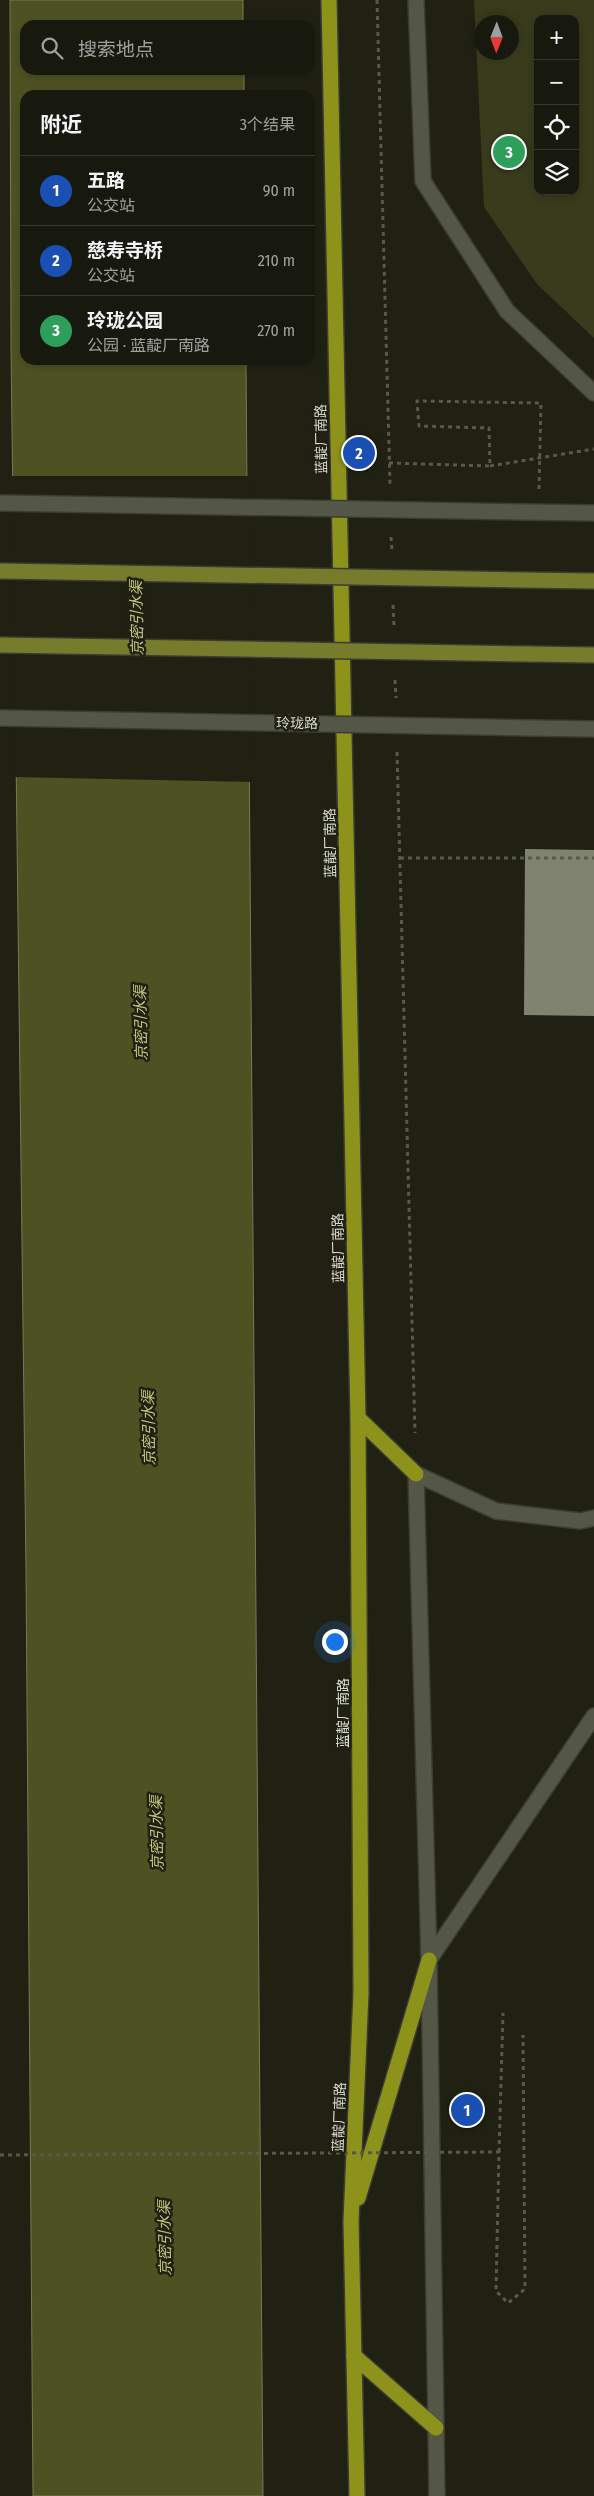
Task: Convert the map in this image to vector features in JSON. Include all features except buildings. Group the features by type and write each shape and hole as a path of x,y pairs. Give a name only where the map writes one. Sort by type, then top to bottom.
{"highway":[{"name":"蓝靛厂南路","path":"328,0 358,1418 361,1992 351,2221 357,2496"},
{"path":"358,1418 416,1474"},
{"path":"351,2221 429,1960"},
{"path":"354,2356 436,2428"}],"main road":[{"path":"0,571 594,581"},
{"path":"0,645 594,655"}],"street":[{"path":"416,0 423,181 507,311 594,393"},
{"path":"0,504 594,513"},
{"name":"玲珑路","path":"0,718 594,729"},
{"path":"437,2496 429,1960 416,1474 496,1511 580,1521 594,1518"},
{"path":"429,1960 594,1716"}],"path":[{"path":"490,466 489,428 419,426 417,401 541,403 531,512"},
{"path":"389,463 490,466 594,449"},
{"path":"400,858 594,858"},
{"path":"503,2013 496,2291 508,2303 525,2289 523,2036"},
{"path":"0,2155 499,2152"}],"shaded area":[{"path":"474,0 594,0 594,338 537,284 484,207 477,60 519,60 519,15 475,15"}],"water":[{"name":"京密引水渠","path":"10,0 243,0 243,20 20,20 20,75 244,75 244,90 20,90 20,365 246,365 263,2496 33,2496 26,1571 11,348"}],"pier":[{"path":"10,476 250,476 252,782 14,777"}],"place":[{"name":"玲珑公园","path":"509,152"},
{"name":"慈寿寺桥","path":"359,453"},
{"name":"五路","path":"467,2110"}]}
